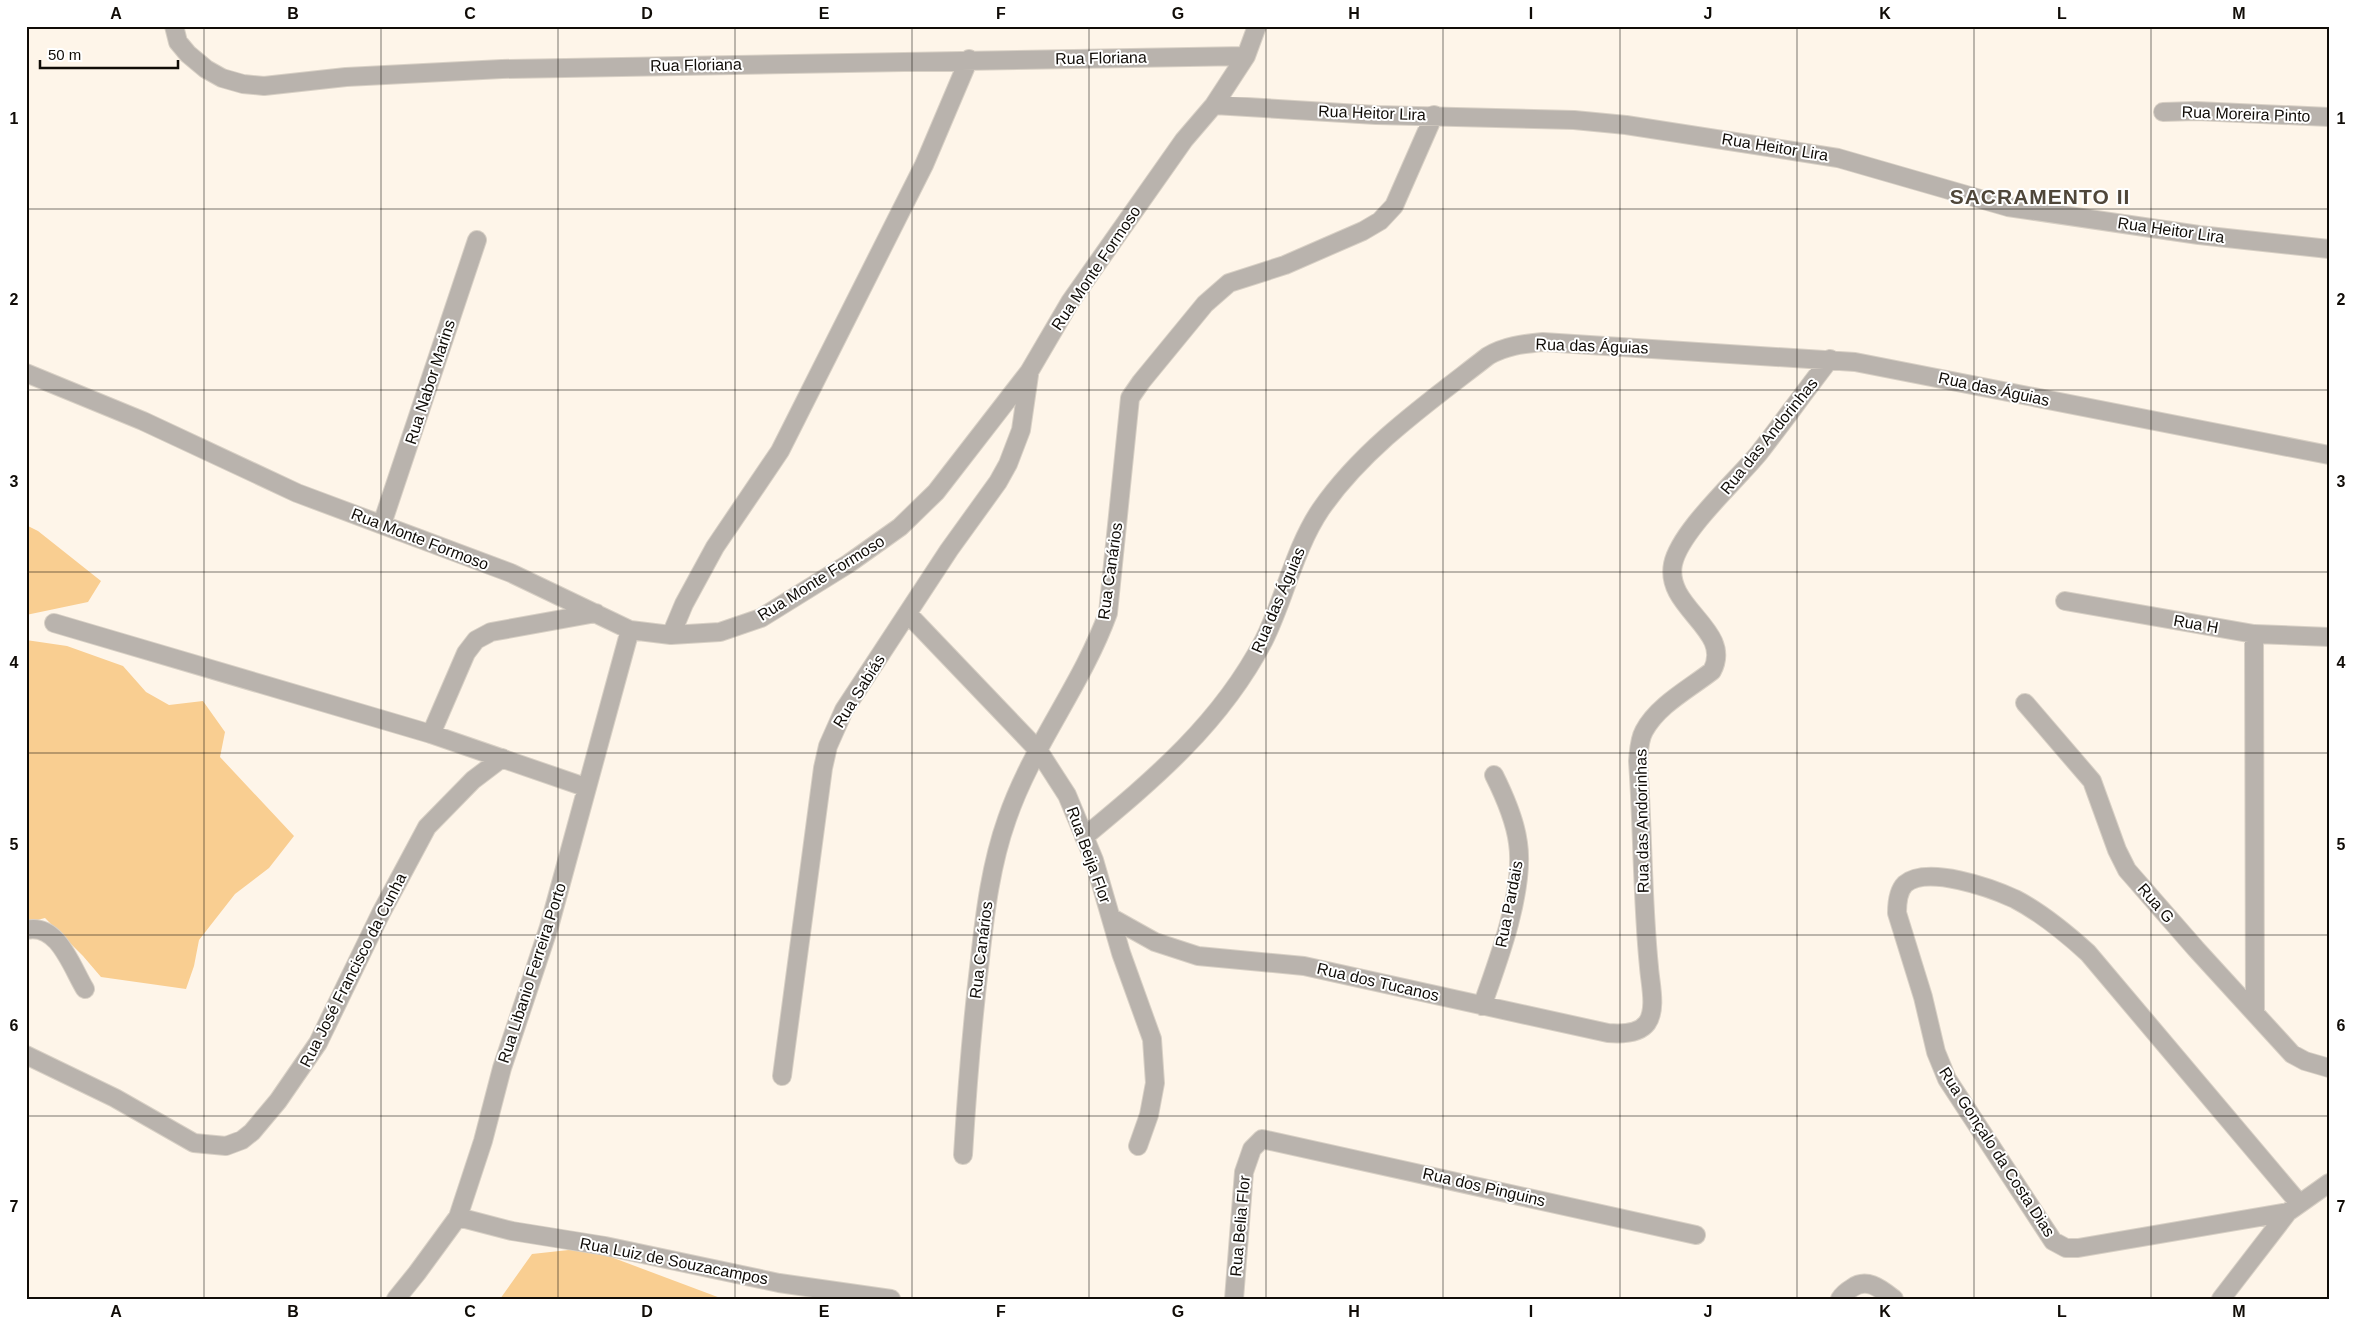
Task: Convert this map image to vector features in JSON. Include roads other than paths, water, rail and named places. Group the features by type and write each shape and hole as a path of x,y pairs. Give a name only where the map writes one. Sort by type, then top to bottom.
{"street":[{"name":"Rua Floriana","path":"174,26 178,42 206,69 222,78 243,84 264,86 346,77 502,69 968,59 1246,56"},
{"name":"Rua Monte Formoso","path":"26,373 143,421 297,493 511,573 630,630 671,635 720,632 761,618 848,564 921,510 1029,372 1070,302 1184,140 1214,105 1246,56 1257,26"},
{"path":"671,635 684,604 715,547 780,451 924,165 968,59"},
{"name":"Rua Heitor Lira","path":"1214,105 1376,115 1574,120 1626,125 1729,139 1838,158 2008,207 2199,235 2329,249"},
{"name":"Rua Moreira Pinto","path":"2163,112 2196,111 2329,117"},
{"name":"Rua Canários","path":"963,1155 970,1044 991,879 1007,819 1038,750 1100,635 1108,613 1130,398 1182,329 1205,304 1229,283 1285,265 1362,232 1380,221 1394,206 1434,115"},
{"name":"Rua Nabor Marins","path":"382,524 477,240"},
{"name":"Rua das Águias","path":"1084,837 1155,778 1219,711 1233,692 1265,638 1308,529 1322,508 1356,467 1408,418 1488,356 1500,349 1520,344 1543,342 1830,359 1893,368 2035,398 2329,455"},
{"name":"Rua das Andorinhas","path":"1647,1024 1651,1010 1651,998 1644,920 1639,745 1644,731 1653,718 1712,670 1718,660 1718,651 1712,637 1683,602 1674,579 1672,566 1676,555 1696,523 1758,454 1830,359"},
{"name":"Rua Sabiás","path":"782,1076 823,768 828,746 844,710 1008,464 1021,430 1029,372"},
{"name":"Rua H","path":"2065,602 2254,634 2329,637"},
{"path":"431,734 466,653 476,640 491,632 596,613"},
{"name":"Rua Beija Flor","path":"908,614 1038,750 1062,785 1094,860 1121,953 1147,1023 1155,1062 1156,1083 1151,1107 1138,1146"},
{"path":"54,623 431,734 585,787"},
{"name":"Rua Libanio Ferreira Porto","path":"396,1299 458,1217 483,1141 502,1068 549,927 585,787 630,630"},
{"path":"2254,634 2255,1012"},
{"name":"Rua G","path":"2025,703 2092,781 2117,850 2127,870 2292,1054 2305,1061 2329,1068"},
{"name":"Rua José Francisco da Cunha","path":"26,1055 115,1098 194,1143 226,1146 242,1140 252,1132 278,1101 318,1043 381,913 427,827 473,780 502,758"},
{"name":"Rua Pardais","path":"1482,1006 1505,934 1516,886 1519,856 1513,823 1494,774"},
{"name":"Rua Gonçalo da Costa Dias","path":"1927,876 1962,881 1992,889 2016,900 2057,926 2088,953 2293,1207 2078,1248 2066,1248 2053,1240 1970,1116 1940,1065 1897,913 1900,894 1904,885 1915,879 1927,876"},
{"name":"Rua dos Tucanos","path":"1112,918 1155,942 1191,955 1304,966 1608,1033 1626,1033 1637,1030 1647,1024"},
{"path":"26,930 43,930 51,935 58,942 85,989"},
{"name":"Rua Belia Flor","path":"1234,1299 1244,1172 1256,1143 1262,1139 1271,1140"},
{"name":"Rua dos Pinguins","path":"1271,1140 1696,1234"},
{"path":"2221,1299 2293,1207 2329,1183"},
{"name":"Rua Luiz de Souzacampos","path":"458,1217 512,1231 605,1246 780,1283 892,1299"},
{"path":"1840,1299 1855,1286 1865,1283 1873,1285 1894,1299"}],"district":[{"name":"SACRAMENTO II","path":"2040,196"}]}
